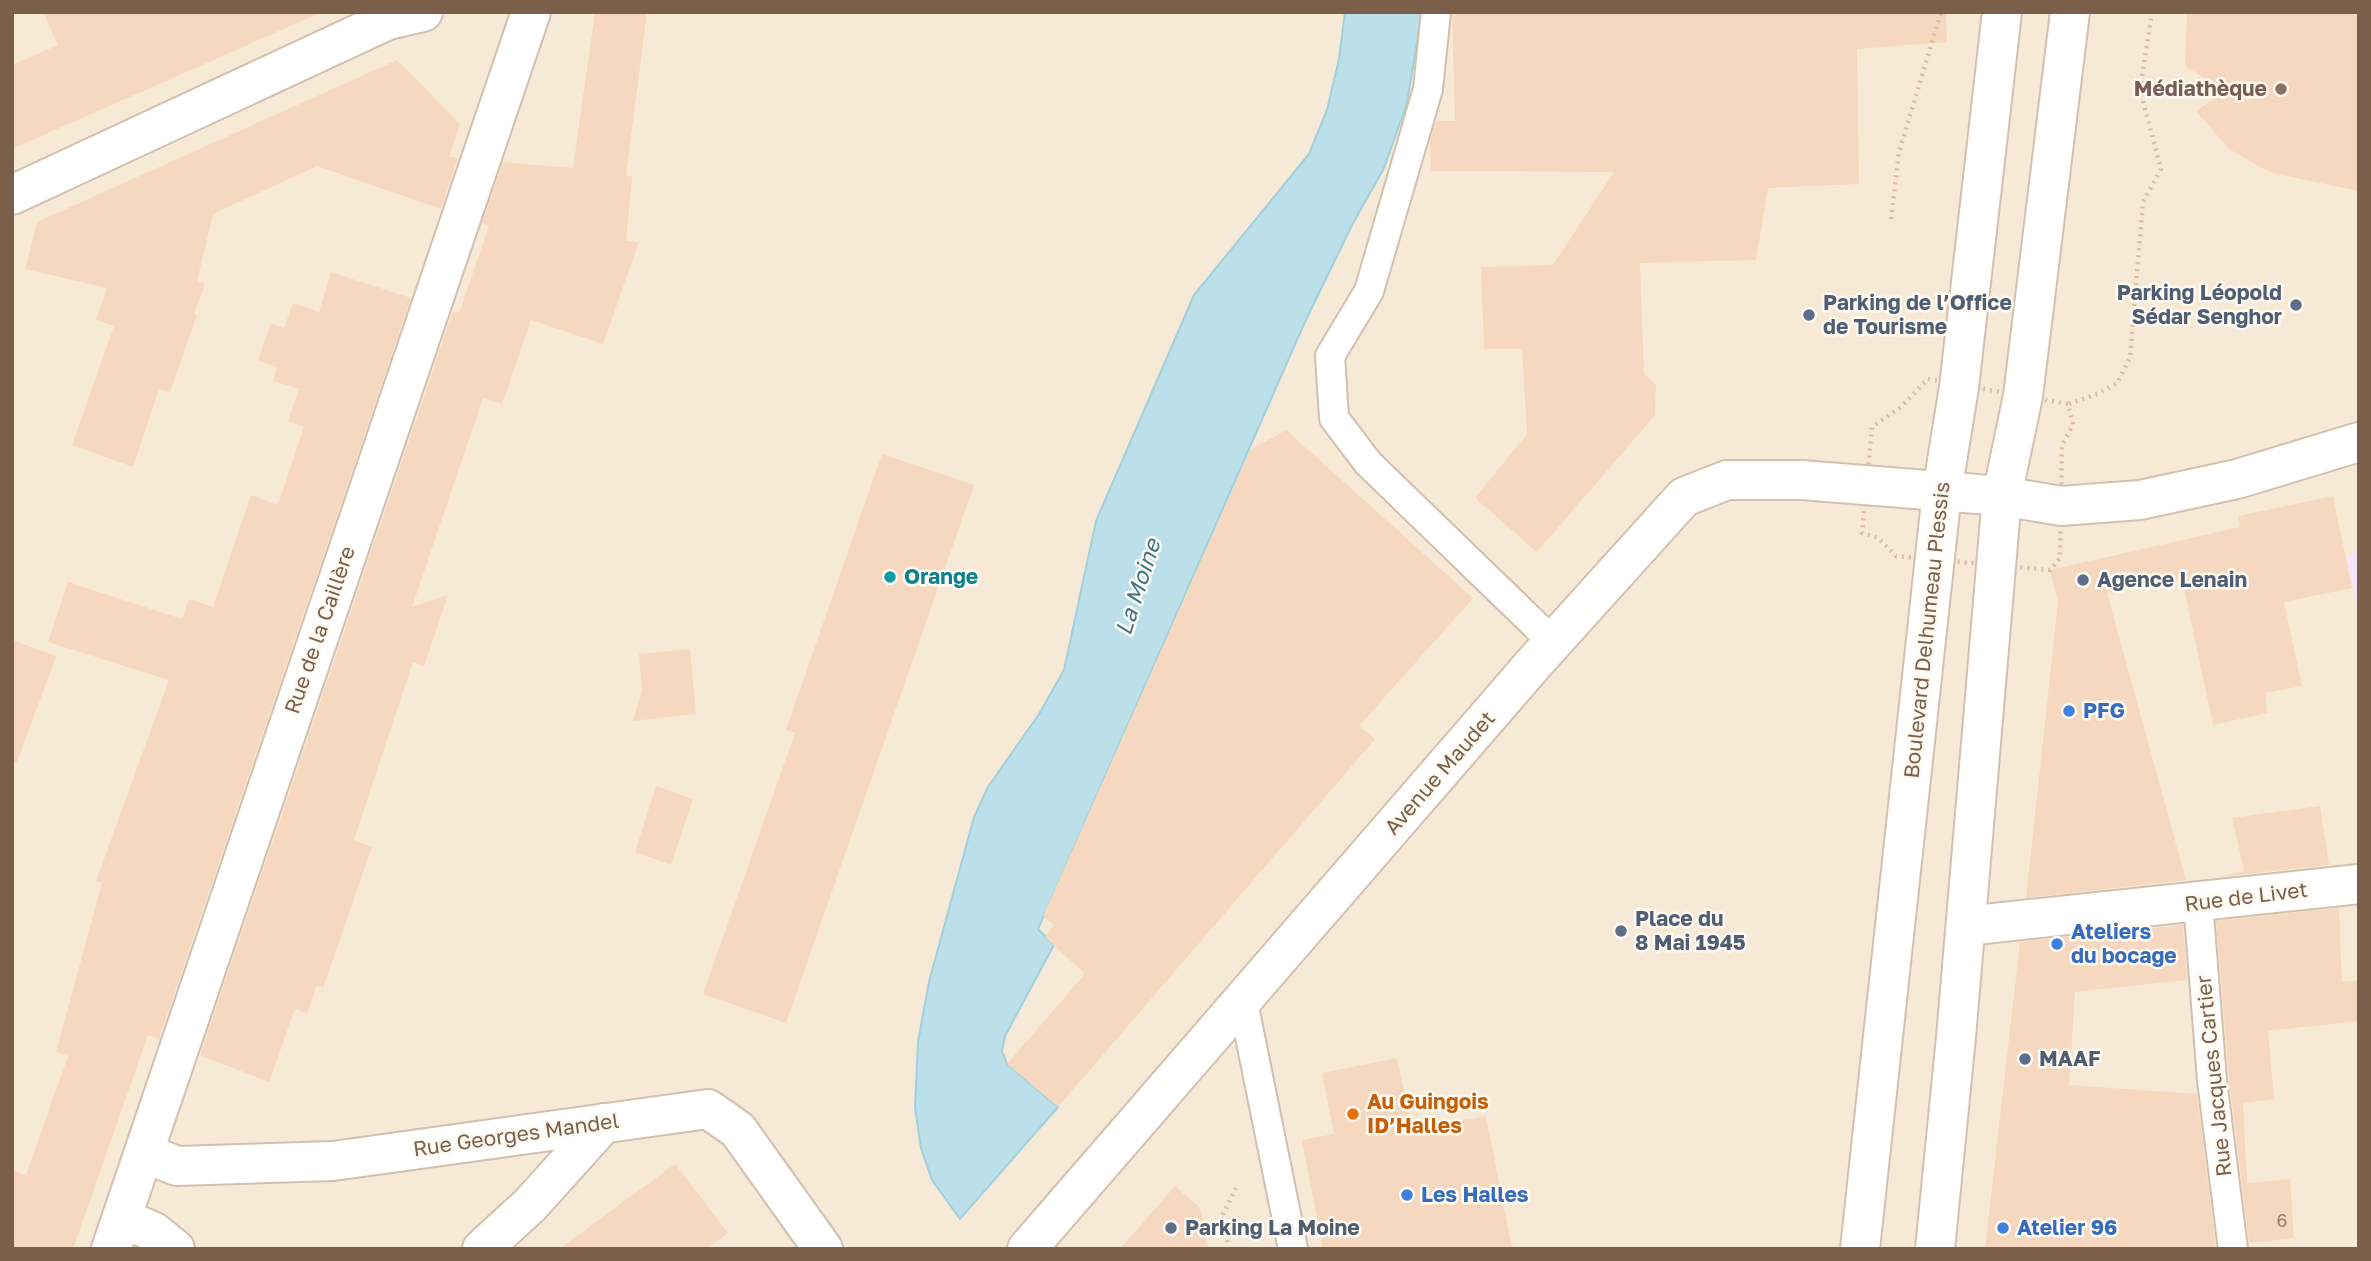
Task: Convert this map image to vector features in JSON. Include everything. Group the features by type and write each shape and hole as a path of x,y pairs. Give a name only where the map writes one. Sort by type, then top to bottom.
{"main road":[{"path":"12,195 388,20 424,12"},
{"name":"Rue de la Caillère","path":"116,1234 531,12"},
{"name":"Boulevard Delhumeau Plessis","path":"1860,1249 1942,492 1959,387 2002,12"},
{"path":"1935,1249 1966,926 2002,496 2023,396 2070,12"},
{"name":"Avenue Maudet","path":"1027,1249 1553,642 1684,497 1727,480 1801,480 2002,496 2061,506 2140,500 2237,479 2359,442"},
{"name":"Rue de Livet","path":"1966,926 2359,884"},
{"name":"Rue Georges Mandel","path":"144,1153 177,1166 333,1161 708,1109 738,1130 810,1244"},
{"path":"482,1249 530,1205 604,1123"},
{"path":"116,1234 154,1232 175,1249"}],"lane":[{"path":"1436,12 1428,89 1370,291 1330,356 1334,418 1368,463 1553,642"},
{"name":"Rue Jacques Cartier","path":"2198,902 2212,1080 2232,1249"},
{"path":"1242,998 1293,1249"}],"path":[{"path":"1891,219 1899,152 1941,12"},
{"path":"2068,404 2101,393 2117,383 2130,358 2143,202 2161,169 2140,90 2152,12"}],"shaded area":[{"path":"12,12 2359,12 2359,1249 12,1249"},
{"path":"2359,550 2359,612 2346,558"}],"water":[{"name":"La Moine","path":"1345,12 1422,12 1407,103 1384,168 1352,225 1304,324 1038,929 1054,945 1005,1036 1002,1051 1007,1064 1058,1107 960,1219 932,1180 921,1148 915,1108 918,1042 929,982 974,817 988,787 1039,714 1064,670 1096,521 1194,295 1309,154 1327,110 1339,59"}],"building":[{"path":"43,12 322,12 12,149 12,65 58,45"},
{"path":"595,12 647,12 626,175 632,177 626,241 639,242 603,344 531,320 502,404 483,398 412,607 448,595 424,666 413,662 354,840 372,847 323,988 317,986 307,1013 295,1009 269,1082 200,1055 453,311 459,313 489,226 482,223 503,162 573,168"},
{"path":"1452,12 1946,12 1947,42 1857,49 1859,184 1768,188 1756,260 1640,263 1644,374 1656,384 1655,415 1537,552 1475,498 1527,434 1522,349 1484,349 1481,267 1553,265 1614,172 1431,171 1430,141 1436,121 1455,121"},
{"name":"Médiathèque","path":"2187,12 2359,12 2359,191 2271,173 2229,149 2196,111 2225,91 2185,66"},
{"path":"397,60 460,124 449,157 458,158 441,209 317,166 213,214 197,281 205,284 194,314 197,315 170,392 159,389 133,467 72,445 114,326 96,320 107,288 25,269 37,222"},
{"path":"331,272 411,298 159,1039 148,1035 73,1249 12,1249 12,1170 26,1175 68,1056 56,1052 102,883 96,881 169,680 48,642 68,582 182,619 189,599 213,607 251,495 278,505 304,427 288,421 299,389 273,381 277,367 258,360 271,323 284,328 293,303 319,312"},
{"path":"1286,430 1473,598 1359,726 1375,739 1058,1107 1007,1064 1085,974 1045,937 1054,925 1043,916 1250,450"},
{"path":"882,454 974,485 786,1023 703,994 795,733 786,730"},
{"path":"2333,496 2352,588 2284,602 2302,686 2265,693 2267,713 2213,725 2182,579 2107,593 2186,880 2026,898 2058,602 2050,570 2240,527 2238,516"},
{"path":"12,640 56,656 17,762 12,762"},
{"path":"690,649 696,714 633,721 642,690 639,654"},
{"path":"656,786 693,799 671,865 635,852"},
{"path":"2320,806 2329,865 2220,877 2244,871 2232,818"},
{"path":"2339,908 2342,982 2359,980 2359,1021 2268,1031 2274,1099 2243,1103 2247,1183 2290,1179 2294,1238 2249,1243 2229,1078 2216,921"},
{"path":"2183,925 2187,980 2075,992 2069,1085 2197,1094 2216,1246 2211,1249 1985,1249 2020,942"},
{"name":"Les Halles","path":"1397,1058 1412,1130 1486,1116 1512,1249 1323,1249 1302,1140 1334,1134 1322,1073"},
{"path":"675,1164 728,1233 706,1249 559,1249"},
{"name":"Parking La Moine","path":"1175,1186 1200,1208 1209,1249 1120,1249"}],"place":[{"name":"Médiathèque","path":"2281,89"},
{"name":"Parking Léopold Sédar Senghor","path":"2296,305"},
{"name":"Parking de l’Office de Tourisme","path":"1809,315"},
{"name":"Orange","path":"890,577"},
{"name":"Agence Lenain","path":"2083,580"},
{"name":"PFG","path":"2069,711"},
{"name":"Place du 8 Mai 1945","path":"1621,931"},
{"name":"Ateliers du bocage","path":"2057,944"},
{"name":"MAAF","path":"2025,1059"},
{"name":"Au Guingois ID’Halles","path":"1353,1114"},
{"name":"Les Halles","path":"1407,1195"},
{"name":"Parking La Moine","path":"1171,1228"},
{"name":"Atelier 96","path":"2003,1228"}]}
